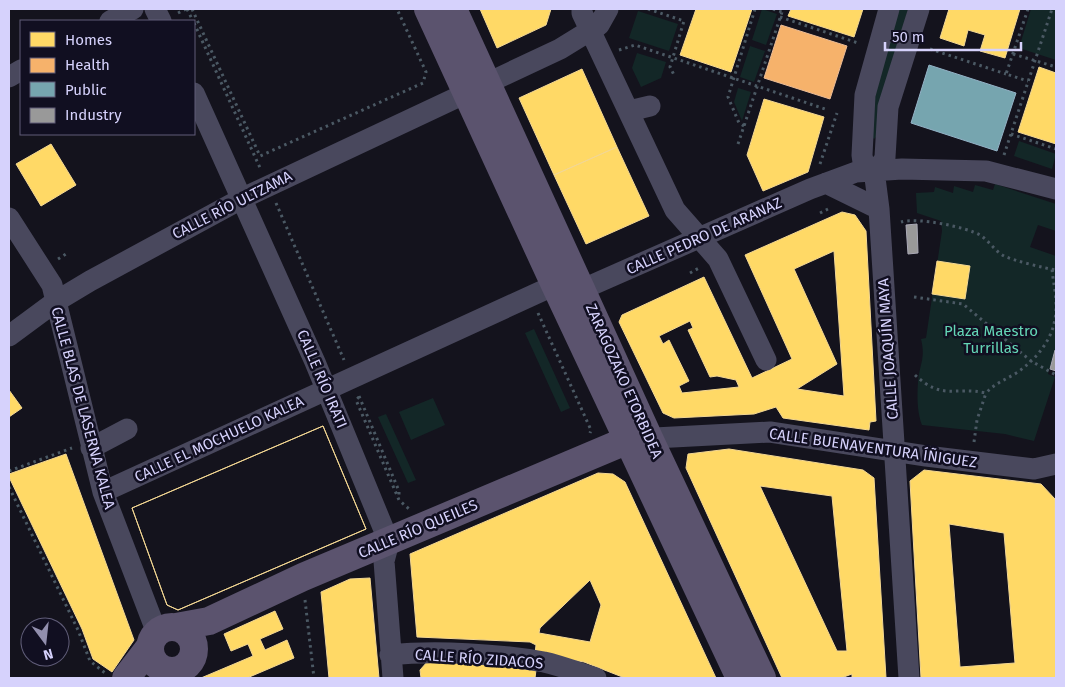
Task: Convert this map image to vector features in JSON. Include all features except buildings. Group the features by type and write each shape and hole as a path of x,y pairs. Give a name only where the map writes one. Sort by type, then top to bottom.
{"main road":[{"name":"ZARAGOZAKO ETORBIDEA","path":"428,9 477,89 582,289 638,439 740,678"},
{"name":"ZARAGOZAKO ETORBIDEA","path":"453,9 477,89 554,285 638,439 762,678"},
{"name":"CALLE RÍO QUEILES","path":"166,656 209,621 302,577 638,439"},
{"path":"126,678 166,656"}],"street":[{"path":"112,20 134,9"},
{"path":"582,9 582,13 675,210 718,260 766,360"},
{"path":"591,32 600,25 608,9"},
{"path":"889,9 865,95 862,155 863,162 874,170 882,165 885,157 888,107 919,9"},
{"name":"CALLE RÍO ULTZAMA","path":"9,336 55,302 242,198 477,89 591,32"},
{"path":"9,77 20,71"},
{"name":"CALLE RÍO IRATI","path":"195,94 326,389 389,542"},
{"path":"629,111 650,106"},
{"name":"CALLE PEDRO DE ARANAZ","path":"582,289 699,239 822,177 874,170 986,171 1056,189"},
{"name":"CALLE JOAQUÍN MAYA","path":"874,170 879,209 909,678"},
{"path":"822,177 879,209"},
{"name":"CALLE BLAS DE LASERNA KALEA","path":"9,218 52,285 81,448 102,492 166,656"},
{"name":"CALLE EL MOCHUELO KALEA","path":"102,492 326,389 355,387 554,285"},
{"path":"81,448 126,429"},
{"name":"CALLE BUENAVENTURA ÍÑIGUEZ","path":"638,439 770,432 894,451 1034,469 1056,464"},
{"path":"389,542 384,561 393,678"},
{"name":"CALLE RÍO ZIDACOS","path":"390,655 418,652 584,676"}],"path":[{"path":"192,9 260,156 423,83 426,72 397,9"},
{"path":"648,9 684,21 670,67 675,77"},
{"path":"744,126 739,123 728,97 755,9"},
{"path":"738,144 782,10 773,9"},
{"path":"1006,74 1028,9"},
{"path":"998,173 1052,9"},
{"path":"780,18 858,43"},
{"name":"CALLE RÍO IRATI","path":"195,26 268,186 355,387 399,491 399,500 412,512"},
{"path":"617,50 635,45 825,109"},
{"path":"930,49 1028,81"},
{"path":"1013,54 1056,67"},
{"path":"822,177 837,112"},
{"path":"1011,134 1056,149"},
{"path":"820,213 828,209"},
{"path":"901,222 910,219 924,220 966,229 980,235 1003,255 1054,270 1056,305 1050,336 1046,345 1031,361 996,384 986,394 977,420 974,443"},
{"name":"CALLE PEDRO DE ARANAZ","path":"690,273 704,266"},
{"path":"530,296 591,430 589,434"},
{"path":"914,297 963,304 1031,361 1056,375"},
{"path":"530,319 539,315"},
{"path":"914,375 924,384 943,392 965,391 986,394"},
{"path":"355,387 368,392"},
{"path":"9,471 81,448"},
{"path":"9,487 78,630 90,661 112,678"},
{"path":"302,577 314,678"}],"green space":[{"path":"762,9 777,14 766,45 752,40"},
{"path":"898,9 908,9 877,136 874,139 872,137 875,94"},
{"path":"1031,9 1056,9 1056,60 1019,48"},
{"path":"638,11 678,24 669,51 629,38"},
{"path":"750,46 765,51 754,82 740,77"},
{"path":"637,53 666,62 661,78 641,87 632,68"},
{"path":"738,88 751,92 742,121 734,102"},
{"path":"1019,141 1056,154 1052,169 1014,156"},
{"name":"Plaza Maestro Turrillas","path":"995,184 1056,204 1056,231 1038,225 1030,247 1056,256 1056,347 1048,374 1055,377 1034,441 1005,434 922,425 918,409 918,382 923,357 921,339 926,338 942,231 941,221 917,213 916,193 934,192 935,187 953,193 954,186 973,192 975,185 993,190"},
{"path":"534,329 570,408 561,412 525,333"},
{"path":"433,398 445,425 411,440 399,412"},
{"path":"386,414 416,480 408,483 378,417"}]}
